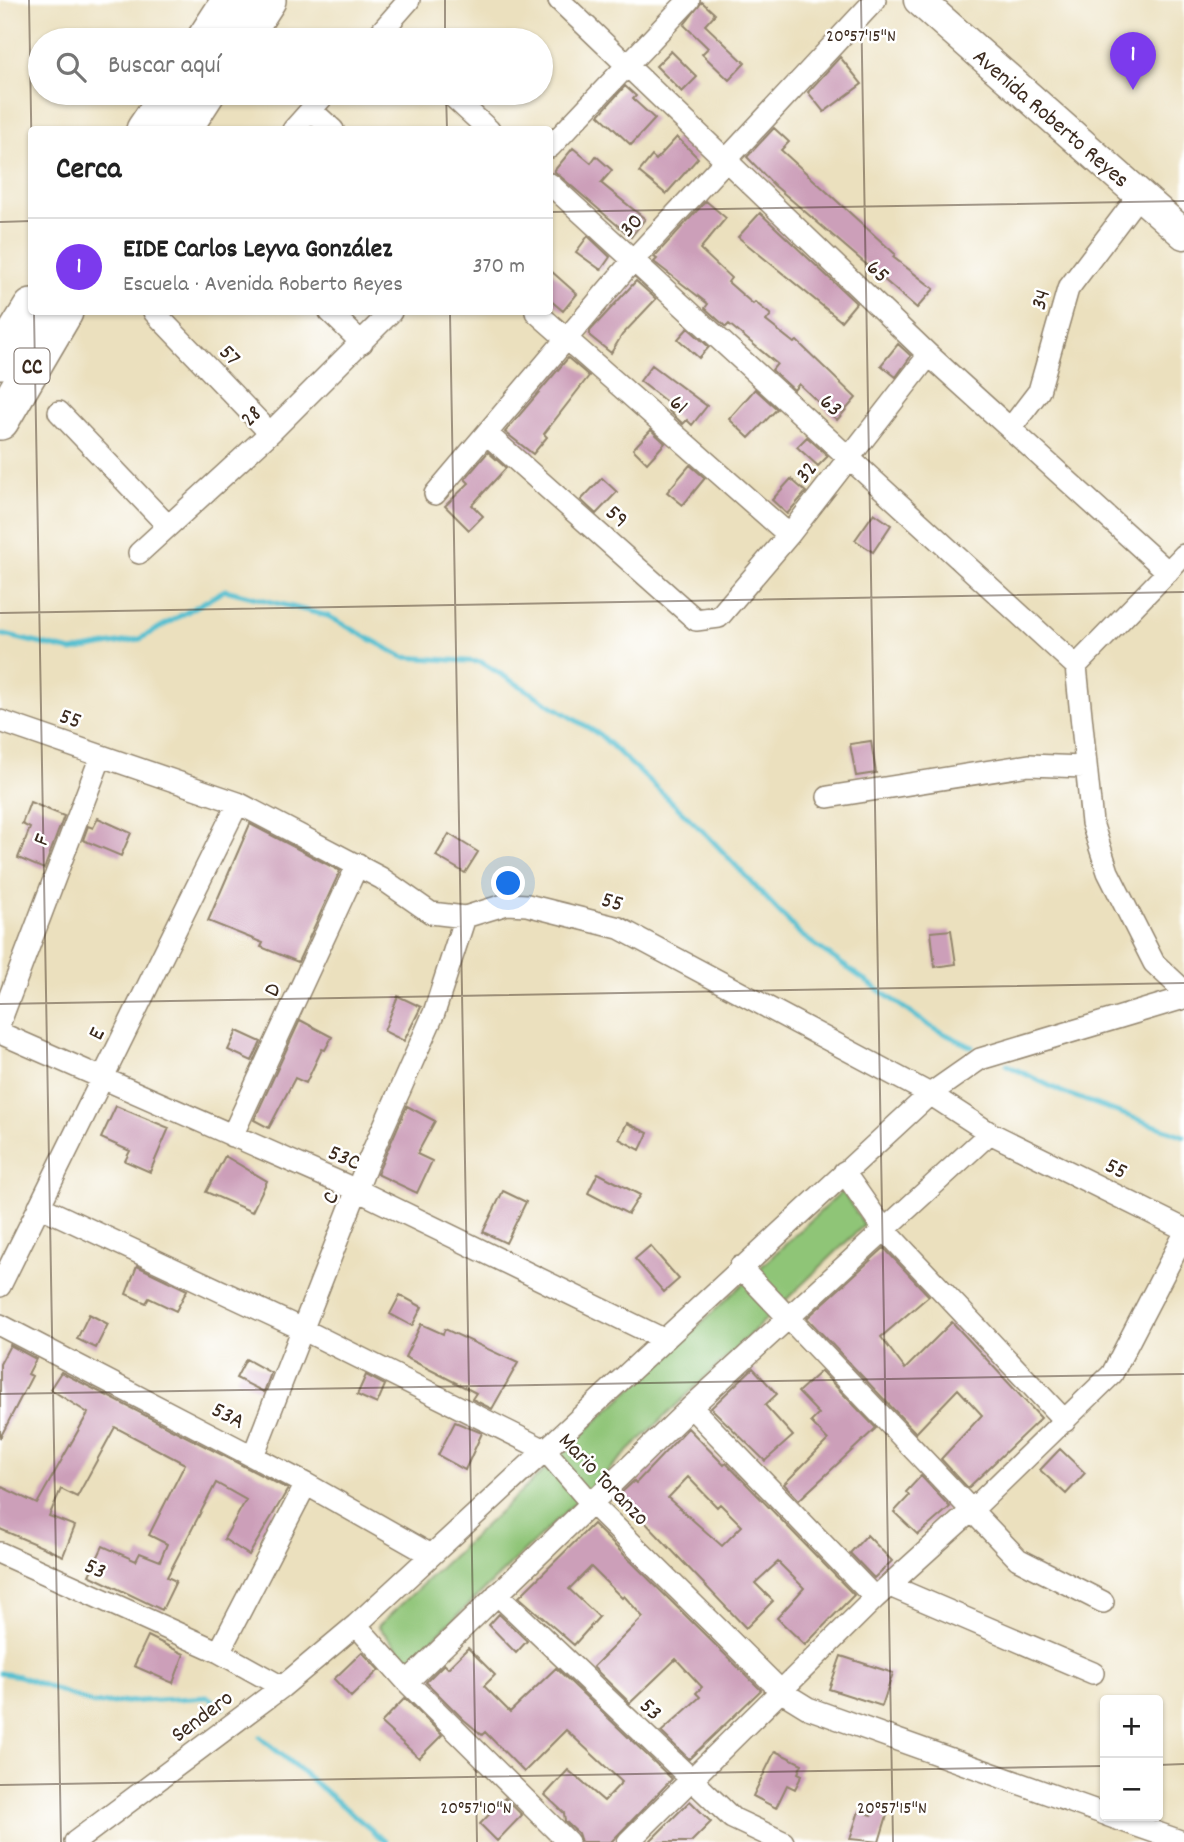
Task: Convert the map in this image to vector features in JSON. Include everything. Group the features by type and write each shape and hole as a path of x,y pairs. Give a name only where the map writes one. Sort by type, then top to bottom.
{"highway":[{"path":"213,28 231,0"},
{"path":"249,28 267,0"},
{"path":"148,126 162,105"},
{"path":"185,126 198,105"},
{"name":"CC","path":"0,360 28,314"},
{"name":"CC","path":"0,421 62,315"}],"main road":[{"name":"Avenida Roberto Reyes","path":"919,0 1184,234"}],"street":[{"path":"389,28 409,0"},
{"name":"65","path":"559,0 929,355 1168,572"},
{"path":"553,144 689,0"},
{"name":"30","path":"435,494 634,259 725,158 875,0"},
{"path":"297,126 315,105"},
{"path":"462,105 485,126"},
{"path":"311,110 329,126"},
{"name":"63","path":"553,187 1076,666"},
{"name":"34","path":"1010,429 1039,391 1068,289 1139,195"},
{"name":"57","path":"157,315 270,433"},
{"path":"333,315 362,343"},
{"name":"28","path":"139,553 270,433 388,315"},
{"name":"61","path":"539,315 789,534"},
{"name":"32","path":"719,617 789,534 929,355"},
{"path":"59,412 168,526"},
{"name":"59","path":"487,434 696,620 719,617"},
{"path":"1184,555 1076,666 1084,766 1092,823 1108,872 1154,963 1184,991"},
{"name":"55","path":"0,721 238,803 358,864 430,913 465,917 506,904 527,905 619,928 930,1094 990,1133 1184,1229"},
{"name":"F","path":"0,1021 101,756"},
{"path":"828,797 1030,765 1084,766"},
{"name":"E","path":"0,1286 238,803"},
{"name":"D","path":"232,1136 358,864"},
{"name":"C","path":"253,1456 393,1101 434,1013 465,917"},
{"name":"Sendero","path":"75,1842 282,1687 356,1625 930,1094 980,1059 1184,998"},
{"name":"53C","path":"0,1033 359,1191 663,1339"},
{"path":"407,1682 590,1502 883,1228 990,1133"},
{"path":"844,1172 883,1228 1065,1421"},
{"name":"Mario Toranzo","path":"39,1206 304,1330 545,1450 590,1502 782,1692 808,1708 1100,1812"},
{"path":"628,1842 882,1592 971,1511 1112,1374 1184,1235"},
{"path":"740,1267 1018,1559 1103,1602"},
{"name":"53A","path":"0,1325 306,1484 431,1555"},
{"path":"691,1407 882,1592 1093,1673"},
{"path":"219,1652 306,1484"},
{"name":"53","path":"0,1553 219,1652 282,1687"},
{"name":"53","path":"497,1594 732,1818 783,1842"},
{"path":"356,1625 407,1682 569,1842"},
{"name":"Mario Toranzo","path":"1124,1821 1183,1842"}],"green space":[{"path":"842,1191 864,1225 409,1662 378,1626"}],"building":[{"path":"702,2 715,14 705,25 745,63 729,80 702,54 708,48 684,25"},
{"path":"671,51 697,77 682,92 656,66"},
{"path":"840,57 862,84 824,112 808,92"},
{"path":"625,86 636,96 633,99 655,119 631,145 599,115"},
{"path":"774,128 789,142 781,150 895,254 893,257 934,289 917,308 774,185 747,157"},
{"path":"677,137 698,158 666,194 639,172 652,156 656,160"},
{"path":"573,148 591,163 596,156 612,170 601,183 645,219 631,237 554,171"},
{"path":"706,201 726,218 700,249 731,278 728,282 753,304 755,302 771,315 766,321 794,343 797,341 856,398 837,420 799,384 794,390 772,370 777,364 729,324 726,327 705,308 708,304 654,262 657,259 654,257"},
{"path":"760,213 856,303 841,321 738,237"},
{"path":"588,236 610,257 601,270 576,252"},
{"path":"553,273 577,294 563,311 553,303"},
{"path":"636,281 656,299 622,335 611,353 590,336 590,331"},
{"path":"688,328 709,347 699,358 678,339"},
{"path":"898,344 911,356 896,377 881,365"},
{"path":"568,358 589,376 544,434 547,437 533,454 505,432"},
{"path":"652,365 707,406 692,425 687,420 683,424 669,411 672,408 669,404 640,381"},
{"path":"755,389 777,409 749,438 729,419"},
{"path":"651,430 665,443 647,463 633,449"},
{"path":"807,437 828,456 818,466 797,447"},
{"path":"488,452 506,468 472,505 483,516 469,530 445,506 469,483 465,479"},
{"path":"690,465 705,478 683,505 667,492"},
{"path":"602,478 617,492 596,514 581,500"},
{"path":"791,479 806,492 787,514 772,500"},
{"path":"874,513 891,525 873,552 855,540"},
{"path":"871,741 876,773 856,776 850,744"},
{"path":"30,802 64,816 44,869 18,858 30,828 22,824"},
{"path":"98,818 131,833 121,856 83,840 88,826 93,828"},
{"path":"250,824 340,871 298,962 261,947 263,943 208,921"},
{"path":"449,834 478,852 465,873 436,856"},
{"path":"951,930 956,964 935,967 931,932"},
{"path":"398,996 421,1007 404,1041 384,1031"},
{"path":"300,1020 332,1037 325,1050 322,1049 306,1083 295,1078 269,1128 254,1120"},
{"path":"237,1031 261,1042 252,1061 228,1050"},
{"path":"116,1106 169,1128 150,1172 125,1161 130,1151 101,1138"},
{"path":"407,1106 435,1121 417,1154 432,1161 417,1193 377,1174"},
{"path":"627,1123 648,1133 640,1150 619,1139"},
{"path":"225,1156 267,1181 252,1212 206,1192"},
{"path":"598,1173 640,1195 628,1214 588,1193"},
{"path":"503,1191 526,1202 506,1243 483,1232"},
{"path":"650,1246 679,1279 664,1292 635,1259"},
{"path":"884,1248 929,1296 881,1337 905,1369 952,1322 1041,1418 968,1488 941,1459 982,1415 958,1389 916,1433 807,1318"},
{"path":"137,1266 187,1290 176,1311 149,1298 146,1303 126,1294"},
{"path":"400,1295 422,1307 412,1326 390,1314"},
{"path":"89,1314 108,1324 96,1348 77,1339"},
{"path":"421,1324 443,1334 445,1329 518,1363 492,1409 472,1399 476,1393 405,1357"},
{"path":"10,1345 36,1359 28,1374 32,1376 0,1438 0,1364"},
{"path":"246,1359 271,1373 264,1392 236,1378"},
{"path":"753,1368 777,1394 765,1405 793,1436 765,1461 711,1408"},
{"path":"821,1371 876,1428 799,1500 784,1484 828,1440 811,1422 819,1414 798,1392"},
{"path":"61,1372 288,1489 249,1555 224,1539 246,1500 216,1483 167,1577 176,1581 162,1610 89,1575 103,1546 136,1561 140,1553 160,1561 167,1544 149,1535 185,1464 115,1427 77,1497 61,1489 49,1516 75,1526 63,1556 0,1529 0,1486 37,1504 88,1413 50,1389"},
{"path":"366,1375 385,1385 377,1404 357,1395"},
{"path":"455,1422 482,1433 465,1470 438,1455"},
{"path":"688,1428 724,1465 726,1463 854,1595 805,1645 777,1618 804,1588 778,1562 755,1583 773,1601 746,1628 619,1495 634,1481 636,1483","holes":["688,1477 717,1507 720,1504 742,1526 722,1546 668,1498"]},
{"path":"1060,1449 1085,1473 1066,1494 1040,1470"},
{"path":"921,1476 950,1507 918,1535 894,1512 909,1496 906,1492"},
{"path":"593,1524 761,1690 689,1759 661,1732 700,1697 696,1693 702,1687 676,1659 630,1703 593,1667 643,1617 624,1596 622,1598 591,1567 569,1589 599,1617 574,1645 519,1597"},
{"path":"867,1535 892,1561 874,1578 850,1553"},
{"path":"499,1614 527,1641 516,1653 489,1625"},
{"path":"148,1636 184,1654 173,1683 134,1666"},
{"path":"468,1648 495,1675 484,1686 510,1712 556,1668 672,1779 611,1842 581,1842 578,1833 565,1821 564,1813 545,1795 568,1770 604,1801 622,1782 566,1730 524,1772 485,1732 482,1735 463,1719 426,1682 444,1664 448,1668"},
{"path":"362,1652 379,1670 351,1697 334,1679"},
{"path":"841,1656 893,1673 882,1706 829,1689"},
{"path":"405,1698 442,1735 419,1758 381,1723"},
{"path":"775,1751 802,1764 798,1773 802,1775 795,1789 787,1785 776,1808 753,1796"},
{"path":"505,1798 522,1815 497,1841 480,1824"},
{"path":"690,1801 711,1822 691,1842 649,1842"},
{"path":"875,1805 889,1809 879,1842 850,1839 859,1811 872,1815"}],"waterway":[{"path":"0,634 72,651 140,639 225,590 328,616 403,657 481,662 600,735 708,836 801,935 931,1027 972,1047"},
{"path":"1007,1065 1062,1092 1184,1136"},
{"path":"0,1673 19,1676 94,1704 208,1697 223,1707"},
{"path":"260,1737 386,1842"}],"place":[{"name":"EIDE Carlos Leyva González","path":"1133,90"}]}
